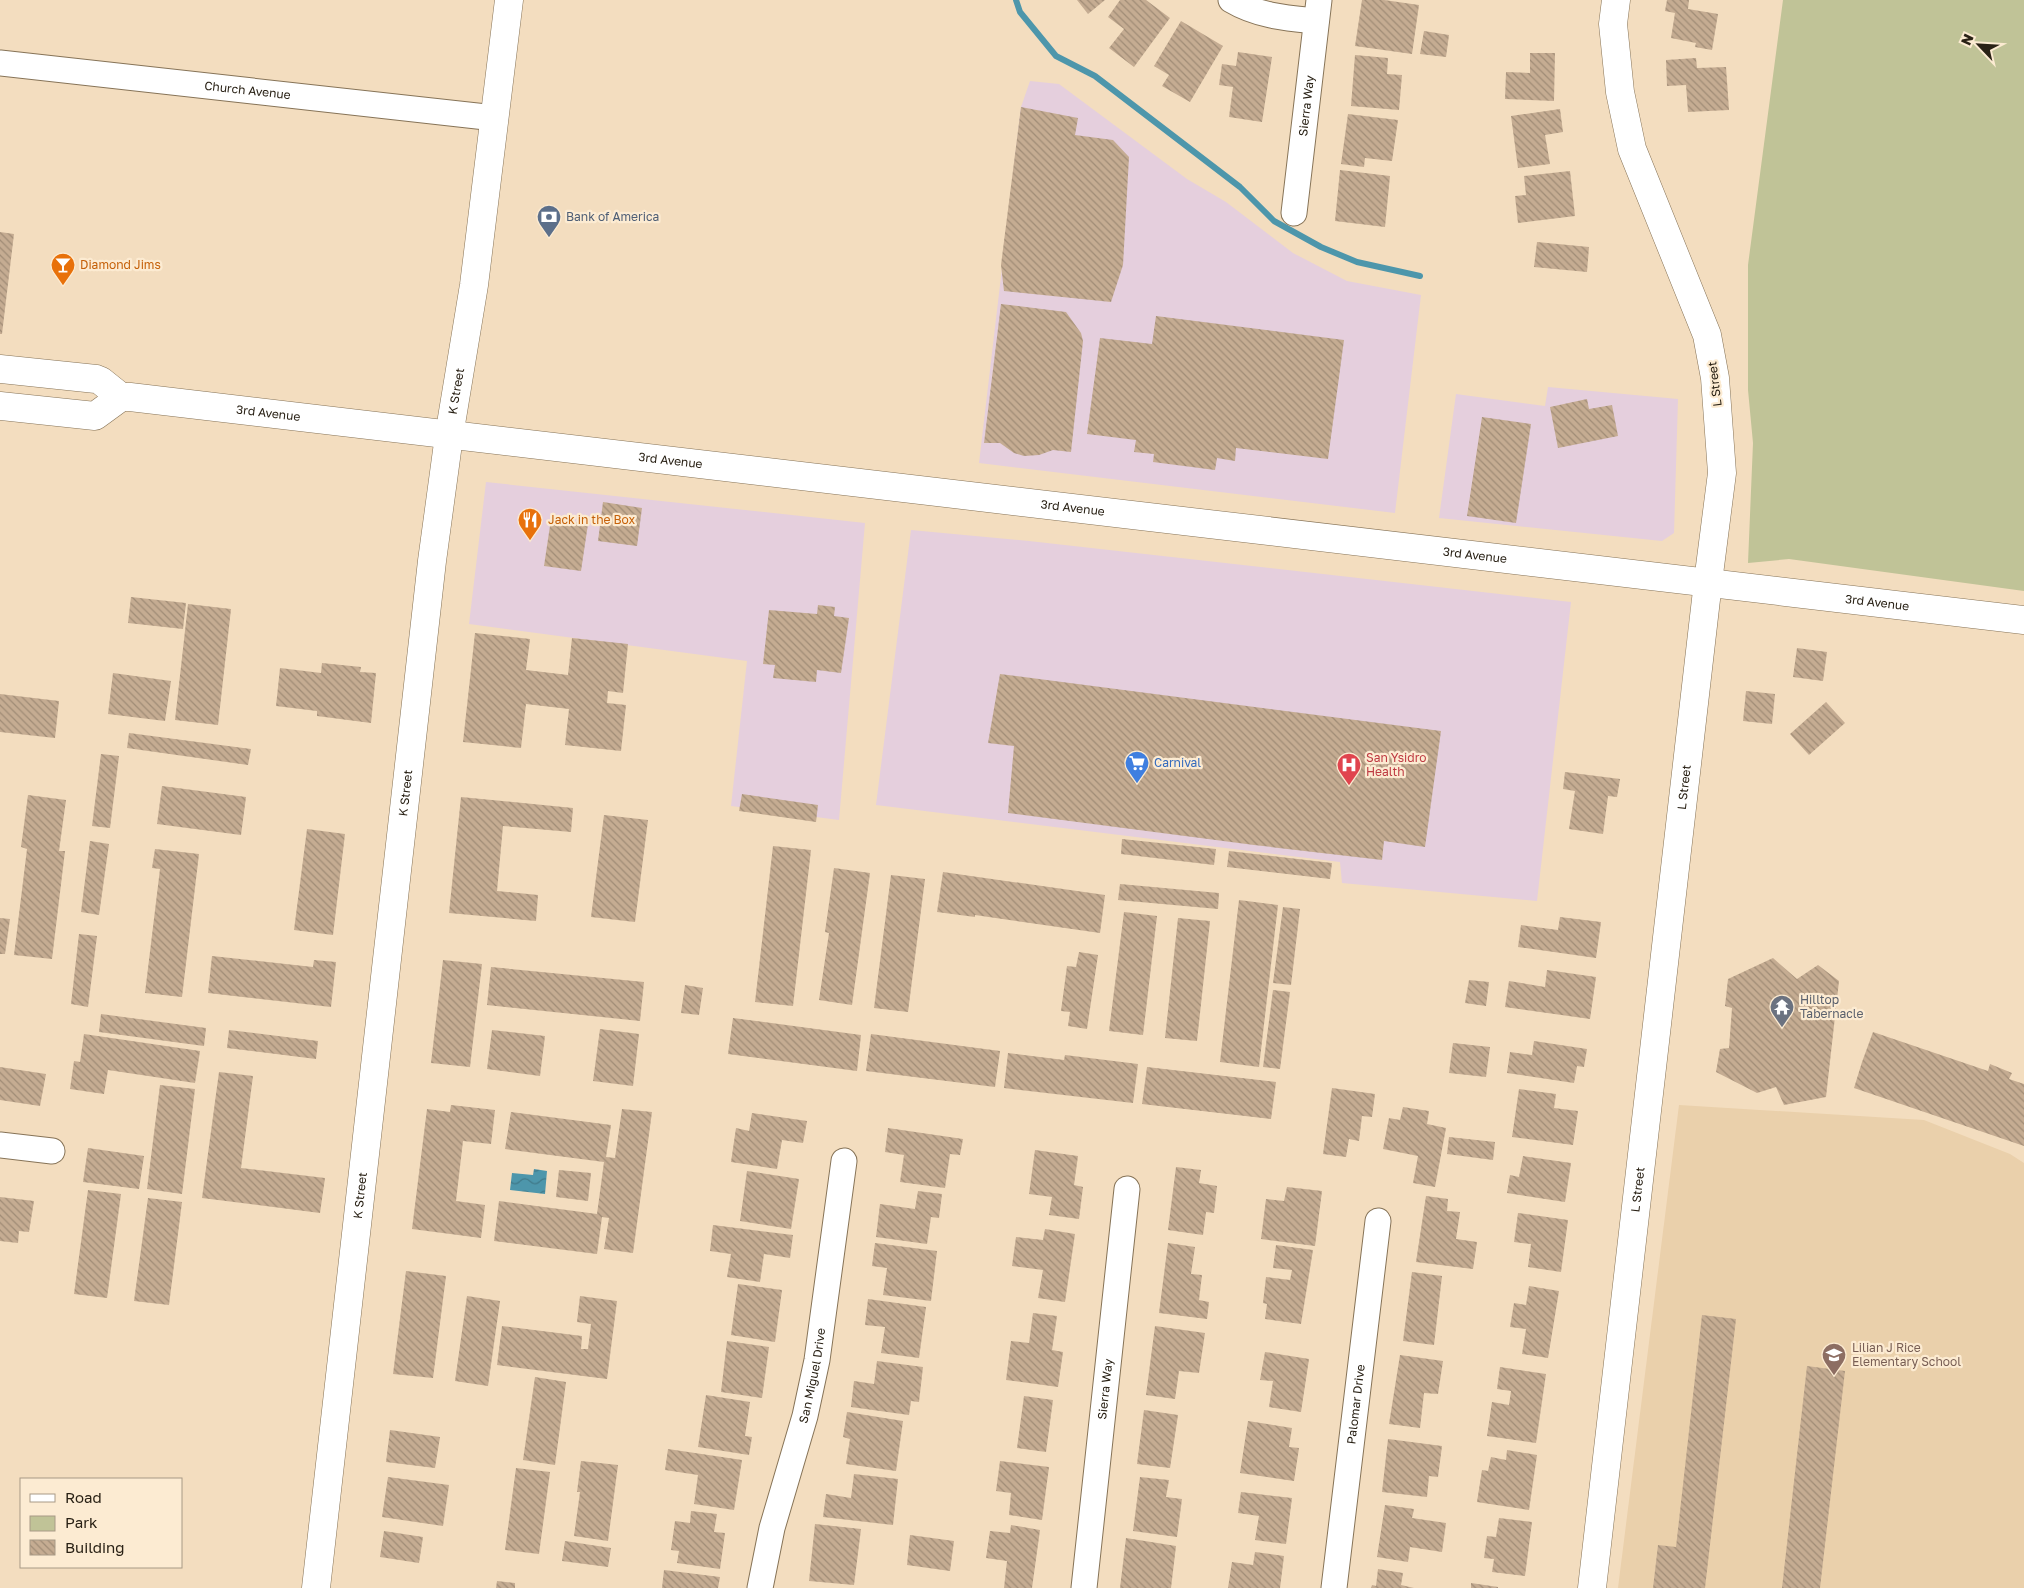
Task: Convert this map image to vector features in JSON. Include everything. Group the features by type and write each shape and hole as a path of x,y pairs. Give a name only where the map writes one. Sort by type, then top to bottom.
{"main road":[{"name":"K Street","path":"316,1588 431,570 449,436 474,285 509,0"},
{"name":"L Street","path":"1592,1588 1722,473 1715,378 1707,335 1632,150 1620,92 1613,24 1616,0"},
{"path":"0,369 96,379 102,381 121,397 95,416 0,406"},
{"name":"3rd Avenue","path":"121,397 2024,620"}],"street":[{"path":"1231,0 1246,9 1273,17 1318,10"},
{"name":"Sierra Way","path":"1294,213 1318,10"},
{"name":"Church Avenue","path":"0,63 495,118"},
{"path":"0,1145 52,1151"},
{"name":"San Miguel Drive","path":"760,1588 772,1528 805,1416 817,1360 844,1160"},
{"name":"Sierra Way","path":"1084,1588 1127,1189"},
{"name":"Palomar Drive","path":"1334,1588 1378,1221"}],"shaded area":[{"path":"1030,81 1059,84 1187,179 1226,202 1293,253 1347,281 1421,295 1395,513 979,463 1021,107"},
{"path":"1548,387 1678,399 1674,533 1662,541 1439,518 1456,394 1545,406"},
{"path":"486,482 865,523 839,820 731,806 747,661 469,624"},
{"path":"911,530 1029,541 1571,602 1537,901 1342,883 1340,862 876,805"},
{"name":"Lilian J Rice Elementary School","path":"1679,1105 1924,1120 2010,1154 2024,1163 2024,1588 1618,1588"}],"green space":[{"path":"1783,0 2024,0 2024,591 1789,559 1748,563 1753,443 1748,390 1748,265"}],"water":[{"path":"534,1169 547,1171 545,1194 510,1190 512,1173 533,1175"}],"building":[{"path":"1077,0 1105,0 1088,14"},
{"path":"1120,0 1146,0 1170,18 1134,67 1109,48 1124,29 1108,17"},
{"path":"1362,0 1384,0 1419,5 1412,54 1355,46"},
{"path":"1667,0 1689,0 1688,9 1718,14 1712,50 1695,47 1696,43 1671,38 1675,13 1665,11"},
{"path":"1181,21 1223,46 1190,102 1162,86 1169,75 1154,66"},
{"path":"1424,31 1449,35 1446,57 1420,54"},
{"path":"1238,52 1272,57 1262,122 1229,117 1233,87 1219,85 1222,64 1236,66"},
{"path":"1530,53 1555,53 1554,101 1505,99 1506,72 1530,73"},
{"path":"1355,55 1388,58 1387,74 1402,75 1399,110 1351,106"},
{"path":"1696,58 1697,68 1726,67 1729,110 1688,112 1686,85 1667,86 1666,60"},
{"path":"1021,107 1078,118 1075,135 1113,140 1129,157 1123,265 1111,302 1004,291 1001,265"},
{"path":"1560,109 1563,132 1545,135 1550,164 1518,168 1511,116"},
{"path":"1348,114 1398,120 1392,161 1365,158 1364,167 1341,164"},
{"path":"1340,170 1390,176 1385,227 1335,221"},
{"path":"1570,171 1575,216 1518,223 1515,196 1526,195 1524,176"},
{"path":"0,232 14,234 2,334 0,334"},
{"path":"1537,242 1589,247 1587,272 1534,267"},
{"path":"1001,304 1066,312 1081,333 1083,341 1071,452 1053,450 1039,455 1024,456 1014,453 1000,443 984,443"},
{"path":"1156,316 1344,340 1328,459 1236,448 1235,461 1217,458 1215,470 1153,462 1154,454 1134,452 1136,440 1087,434 1100,338 1152,344"},
{"path":"1587,399 1589,409 1612,405 1618,436 1558,448 1550,407"},
{"path":"1482,417 1531,424 1516,523 1467,516"},
{"path":"603,502 642,508 637,546 598,541"},
{"path":"551,519 588,524 581,571 544,566"},
{"path":"131,597 186,603 183,629 128,623"},
{"path":"188,604 231,609 218,725 175,720"},
{"path":"818,605 835,607 834,616 849,618 841,673 817,670 816,682 773,678 775,665 763,664 769,610 817,614"},
{"path":"475,633 530,639 526,670 568,675 572,638 628,644 623,693 608,691 607,703 626,705 621,751 565,745 569,709 526,704 521,748 463,742"},
{"path":"1797,648 1827,652 1823,681 1793,677"},
{"path":"322,663 361,667 360,672 376,673 371,723 317,716 317,711 276,706 280,668 321,673"},
{"path":"113,673 171,681 165,721 108,714"},
{"path":"1000,674 1441,731 1425,847 1384,841 1382,860 1008,813 1014,746 988,743"},
{"path":"1746,691 1775,694 1772,724 1743,721"},
{"path":"0,694 59,701 55,738 0,732"},
{"path":"1826,702 1845,723 1809,755 1790,734"},
{"path":"129,733 251,749 248,765 127,748"},
{"path":"101,754 119,756 110,828 92,826"},
{"path":"1565,772 1620,779 1617,797 1608,796 1603,834 1569,829 1575,791 1563,789"},
{"path":"162,786 246,797 241,835 157,824"},
{"path":"742,794 818,805 816,822 739,811"},
{"path":"28,795 66,800 59,851 65,851 52,959 14,955 27,849 21,847"},
{"path":"461,797 573,808 571,832 503,826 497,891 538,895 536,921 449,913"},
{"path":"604,815 648,820 635,922 591,917"},
{"path":"307,829 345,834 333,935 294,930"},
{"path":"1122,839 1216,849 1214,865 1121,854"},
{"path":"90,841 109,844 99,915 81,912"},
{"path":"773,846 811,850 793,1006 755,1002"},
{"path":"155,849 199,854 182,997 145,993 160,869 152,868"},
{"path":"1229,851 1332,863 1330,879 1227,867"},
{"path":"834,868 870,873 852,1005 819,1000 829,933 825,932"},
{"path":"943,872 1105,895 1100,933 975,915 975,917 937,912"},
{"path":"891,875 925,879 908,1012 874,1008"},
{"path":"1120,884 1219,893 1218,909 1118,900"},
{"path":"1239,900 1278,905 1259,1067 1220,1062"},
{"path":"1283,907 1300,909 1291,985 1273,983"},
{"path":"1124,912 1157,916 1143,1035 1109,1031"},
{"path":"1560,917 1601,922 1596,958 1518,947 1521,925 1558,930"},
{"path":"0,918 10,919 5,954 0,954"},
{"path":"1178,918 1210,921 1197,1041 1165,1038"},
{"path":"79,934 97,936 88,1007 71,1004"},
{"path":"1079,952 1098,955 1087,1029 1068,1026 1070,1012 1061,1011 1067,966 1076,967"},
{"path":"212,956 313,967 314,960 336,962 331,1007 208,993"},
{"name":"Hilltop Tabernacle","path":"1773,958 1797,979 1818,965 1839,981 1826,1097 1784,1105 1776,1087 1757,1093 1716,1072 1720,1049 1729,1048 1732,1008 1725,1006 1728,979"},
{"path":"443,960 482,964 470,1067 431,1063"},
{"path":"491,967 644,982 640,1021 487,1005"},
{"path":"1547,970 1596,977 1590,1019 1505,1007 1509,981 1545,987"},
{"path":"1469,980 1489,982 1486,1006 1465,1003"},
{"path":"685,985 703,988 699,1015 681,1013"},
{"path":"1273,990 1290,992 1280,1069 1263,1067"},
{"path":"101,1014 206,1028 204,1046 99,1032"},
{"path":"733,1018 861,1035 857,1071 728,1054"},
{"path":"600,1029 639,1034 633,1086 593,1081"},
{"path":"229,1030 318,1041 316,1059 227,1048"},
{"path":"492,1030 545,1036 540,1076 487,1069"},
{"path":"1873,1032 1988,1071 1990,1064 2012,1073 2009,1079 2024,1084 2024,1146 1854,1088"},
{"path":"84,1034 200,1051 195,1083 108,1070 104,1094 70,1089 74,1061 80,1062"},
{"path":"871,1034 1000,1051 995,1087 866,1071"},
{"path":"1534,1041 1587,1049 1584,1067 1577,1066 1574,1083 1507,1073 1510,1052 1532,1055"},
{"path":"1453,1043 1490,1047 1486,1077 1449,1073"},
{"path":"1008,1053 1064,1060 1065,1055 1138,1064 1133,1103 1004,1088"},
{"path":"0,1067 46,1074 40,1106 0,1100"},
{"path":"1147,1067 1276,1082 1271,1119 1142,1104"},
{"path":"219,1072 253,1076 241,1168 325,1178 320,1213 202,1198"},
{"path":"160,1085 195,1089 182,1194 147,1189"},
{"path":"1332,1088 1375,1094 1372,1117 1362,1116 1359,1141 1349,1139 1346,1157 1323,1154"},
{"path":"1519,1089 1556,1094 1554,1108 1578,1111 1573,1145 1512,1137"},
{"path":"451,1105 495,1110 491,1144 463,1141 456,1201 485,1205 481,1238 412,1229 427,1109 450,1112"},
{"path":"1403,1107 1429,1111 1427,1124 1446,1128 1435,1187 1413,1183 1418,1156 1383,1149 1389,1118 1400,1120"},
{"path":"622,1109 652,1112 633,1253 604,1249 609,1218 602,1217 597,1254 494,1241 499,1201 597,1214 604,1162 505,1149 511,1112 611,1125 606,1157 615,1158"},
{"path":"752,1113 807,1121 803,1143 782,1140 777,1169 731,1162 736,1128 749,1131"},
{"path":"888,1128 963,1139 960,1155 950,1154 945,1188 900,1182 904,1155 885,1152"},
{"path":"1449,1137 1495,1142 1493,1160 1447,1154"},
{"path":"88,1148 144,1156 139,1189 83,1182"},
{"path":"1035,1150 1078,1156 1074,1185 1083,1187 1079,1219 1049,1215 1052,1197 1029,1194"},
{"path":"1523,1156 1571,1163 1565,1202 1507,1193 1510,1175 1519,1177"},
{"path":"1176,1167 1201,1170 1199,1183 1217,1186 1214,1213 1206,1212 1203,1235 1168,1230"},
{"path":"559,1170 591,1173 588,1201 556,1197"},
{"path":"747,1171 799,1179 791,1229 740,1221"},
{"path":"1287,1187 1322,1191 1315,1246 1261,1239 1266,1199 1284,1201"},
{"path":"88,1190 121,1194 107,1298 74,1294"},
{"path":"918,1191 942,1194 939,1218 931,1217 927,1244 876,1237 880,1204 915,1209"},
{"path":"1426,1196 1448,1199 1447,1211 1460,1212 1456,1239 1477,1242 1473,1269 1416,1262"},
{"path":"0,1197 34,1201 29,1232 19,1231 18,1243 0,1241"},
{"path":"148,1198 182,1202 169,1305 134,1301"},
{"path":"1518,1213 1568,1220 1561,1272 1528,1267 1531,1244 1514,1242"},
{"path":"713,1225 793,1235 790,1258 764,1254 760,1282 727,1277 731,1254 710,1251"},
{"path":"1045,1229 1075,1234 1065,1302 1038,1298 1043,1270 1012,1266 1016,1237 1043,1240"},
{"path":"875,1243 937,1251 931,1301 883,1295 887,1268 872,1266"},
{"path":"1168,1243 1195,1247 1191,1274 1202,1275 1199,1300 1209,1302 1207,1319 1159,1313"},
{"path":"1276,1245 1313,1250 1301,1324 1265,1319 1267,1304 1263,1303 1266,1277 1290,1280 1292,1270 1273,1268"},
{"path":"406,1271 446,1276 433,1378 393,1374"},
{"path":"1412,1272 1442,1276 1434,1345 1403,1341"},
{"path":"738,1284 782,1290 775,1342 731,1335"},
{"path":"1529,1286 1559,1291 1548,1358 1522,1354 1526,1329 1510,1327 1514,1303 1526,1305"},
{"path":"467,1296 500,1301 488,1386 455,1381"},
{"path":"580,1296 617,1301 607,1379 497,1365 502,1326 582,1336 581,1349 588,1349 591,1324 577,1322"},
{"path":"868,1299 926,1307 919,1358 881,1353 885,1327 865,1325"},
{"path":"1033,1313 1057,1316 1052,1350 1063,1352 1058,1387 1006,1380 1011,1341 1029,1343"},
{"path":"1702,1315 1736,1319 1705,1588 1653,1588 1658,1545 1676,1547"},
{"path":"1155,1326 1205,1333 1199,1373 1179,1371 1175,1399 1146,1395"},
{"path":"727,1341 769,1347 762,1398 721,1392"},
{"path":"1265,1352 1309,1359 1301,1412 1269,1407 1273,1381 1260,1380"},
{"path":"1400,1355 1443,1361 1438,1394 1424,1393 1420,1428 1389,1424"},
{"path":"877,1361 923,1367 919,1402 911,1401 909,1415 851,1407 854,1381 874,1384"},
{"path":"1807,1366 1845,1371 1820,1588 1782,1588"},
{"path":"1500,1367 1546,1374 1536,1443 1487,1436 1492,1402 1509,1405 1511,1391 1497,1389"},
{"path":"535,1377 566,1382 555,1465 523,1460"},
{"path":"706,1395 750,1402 745,1436 752,1437 749,1455 698,1447"},
{"path":"1024,1396 1053,1400 1046,1452 1017,1448"},
{"path":"1144,1410 1178,1415 1170,1468 1137,1464"},
{"path":"847,1412 903,1421 896,1471 846,1464 850,1439 843,1437"},
{"path":"1248,1421 1292,1428 1289,1447 1299,1448 1294,1481 1240,1473"},
{"path":"390,1430 440,1437 435,1468 386,1462"},
{"path":"1388,1439 1442,1446 1438,1477 1429,1476 1427,1497 1382,1492"},
{"path":"668,1449 742,1460 734,1510 694,1504 698,1475 665,1470"},
{"path":"1507,1450 1537,1455 1529,1510 1477,1502 1482,1470 1488,1471 1491,1457 1506,1460"},
{"path":"581,1461 618,1465 608,1541 574,1536 580,1492 577,1492"},
{"path":"1000,1461 1049,1467 1042,1520 1009,1515 1011,1493 996,1491"},
{"path":"516,1468 550,1472 539,1554 505,1550"},
{"path":"854,1474 898,1479 893,1525 823,1517 826,1494 851,1498"},
{"path":"388,1477 449,1485 443,1526 382,1517"},
{"path":"1140,1477 1169,1480 1166,1497 1182,1499 1177,1537 1133,1531"},
{"path":"1241,1492 1292,1498 1286,1544 1255,1540 1259,1516 1238,1513"},
{"path":"1385,1505 1414,1509 1412,1518 1446,1523 1442,1552 1410,1547 1408,1562 1377,1557"},
{"path":"691,1511 717,1514 714,1532 725,1533 720,1569 677,1563 679,1551 671,1550 675,1521 690,1523"},
{"path":"1499,1518 1532,1522 1525,1576 1492,1572 1494,1559 1484,1558 1487,1536 1496,1537"},
{"path":"815,1524 861,1529 854,1585 809,1581"},
{"path":"1011,1525 1040,1530 1032,1588 1004,1588 1007,1561 986,1558 990,1531 1010,1533"},
{"path":"384,1531 423,1537 419,1563 380,1557"},
{"path":"910,1535 954,1541 950,1571 907,1565"},
{"path":"1126,1538 1176,1546 1171,1588 1120,1588"},
{"path":"565,1541 611,1548 608,1567 562,1561"},
{"path":"1255,1552 1284,1556 1280,1588 1228,1588 1232,1562 1253,1565"},
{"path":"1378,1569 1403,1573 1401,1585 1414,1588 1371,1588 1372,1585 1376,1586"},
{"path":"664,1570 720,1577 718,1588 662,1588"},
{"path":"497,1581 515,1583 515,1588 496,1588"},
{"path":"1471,1583 1498,1587 1498,1588 1471,1588"}],"waterway":[{"path":"1016,0 1020,12 1056,56 1095,76 1240,187 1274,221 1321,247 1357,262 1420,276"}],"place":[{"name":"Bank of America","path":"549,238"},
{"name":"Diamond Jims","path":"63,286"},
{"name":"Jack in the Box","path":"530,541"},
{"name":"Carnival","path":"1137,784"},
{"name":"San Ysidro Health","path":"1349,786"},
{"name":"Hilltop Tabernacle","path":"1782,1028"},
{"name":"Lilian J Rice Elementary School","path":"1834,1376"}]}
